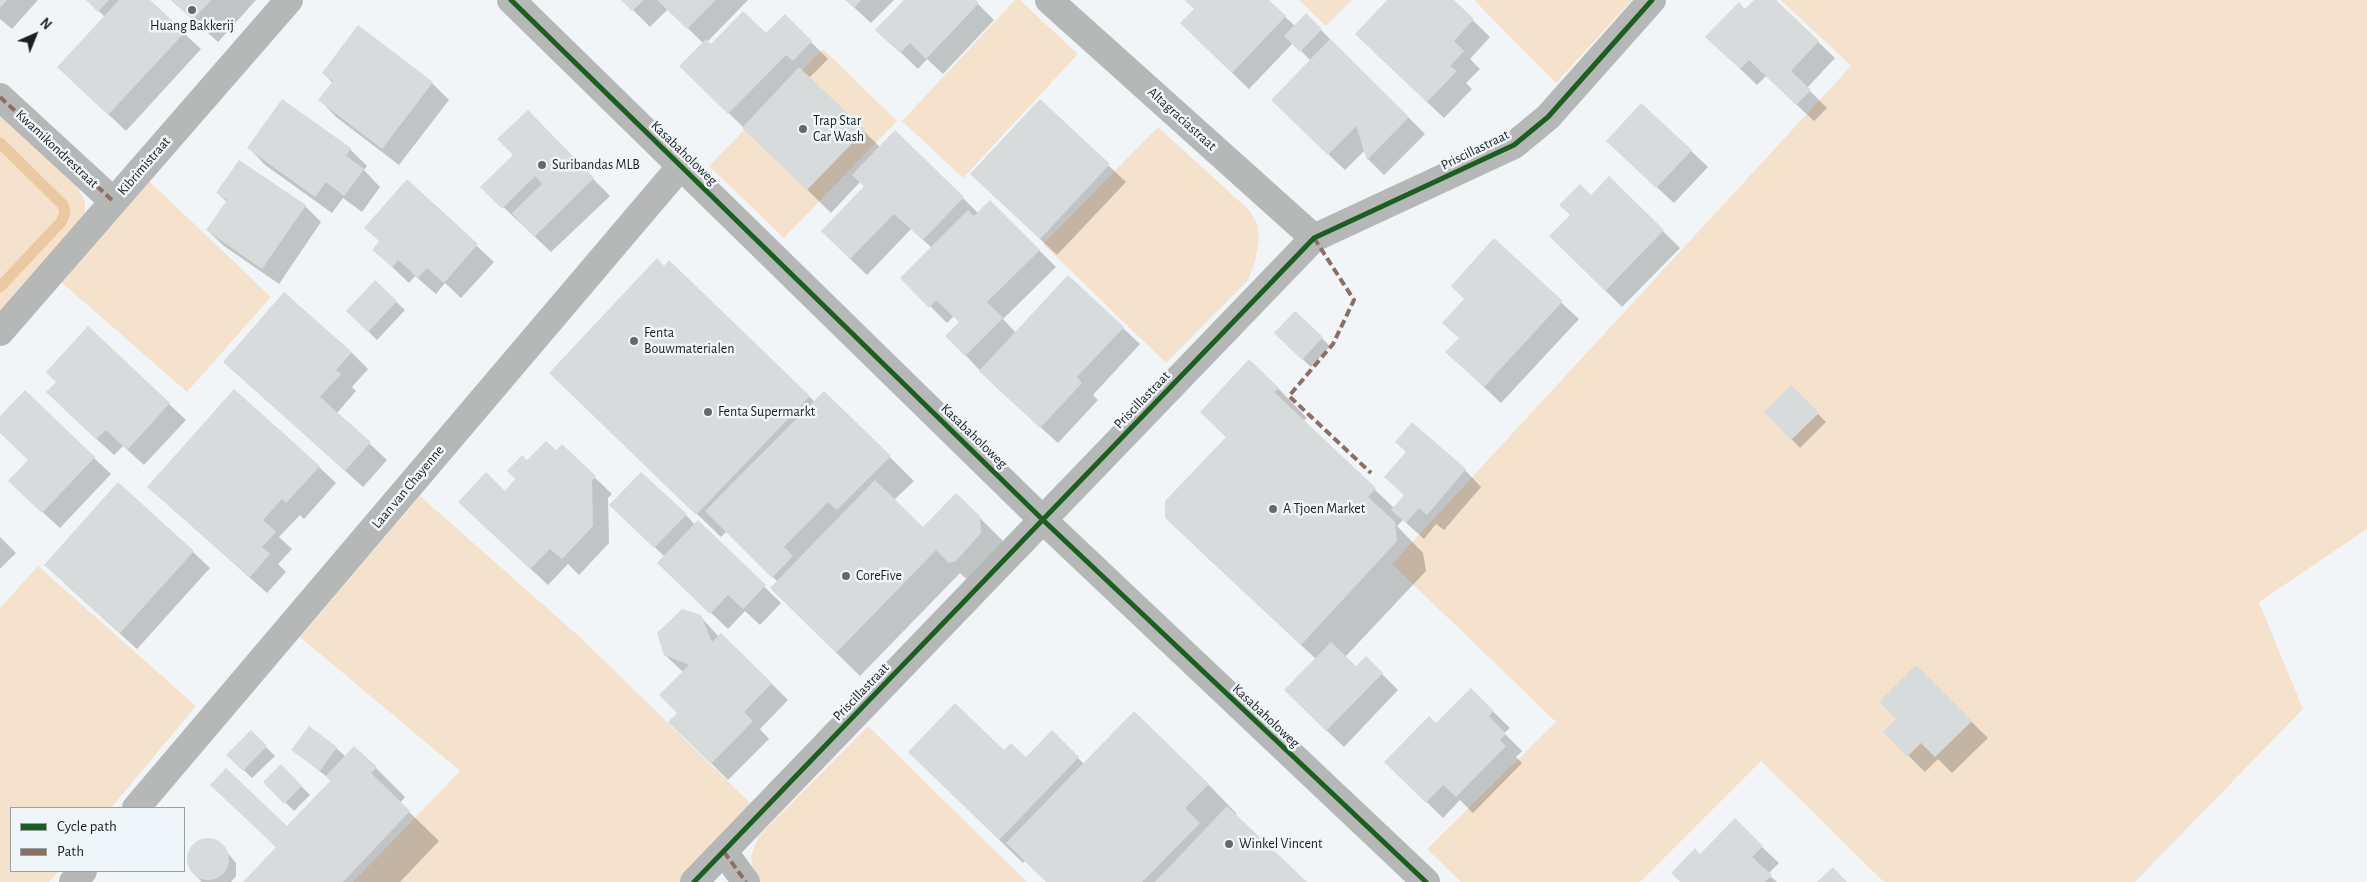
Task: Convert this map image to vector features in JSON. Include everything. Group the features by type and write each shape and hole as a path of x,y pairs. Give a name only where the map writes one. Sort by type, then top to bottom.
{"street":[{"name":"Kibrimistraat","path":"0,332 289,0"},
{"name":"Kasabaholoweg","path":"512,0 1043,520 1426,882"},
{"name":"Priscillastraat","path":"694,882 1314,238 1514,145 1548,117 1652,0"},
{"name":"Altagraciastraat","path":"1064,5 1314,238"},
{"name":"Kwamikondrestraat","path":"0,96 114,201"},
{"name":"Laan van Chayenne","path":"137,807 681,166"},
{"path":"724,852 746,882"},
{"path":"73,882 82,872"}],"shaded area":[{"path":"1015,0 1020,0 1078,54 963,178 902,121"},
{"path":"1299,0 1352,0 1326,26"},
{"path":"1474,0 1632,0 1556,83"},
{"path":"1781,0 2367,0 2367,529 2259,602 2303,709 2135,882 1884,882 1761,761 1640,882 1461,882 1427,849 1556,722 1392,564 1851,66"},
{"path":"823,49 897,121 784,238 709,166"},
{"path":"0,113 78,188 85,202 85,213 79,224 0,313"},
{"path":"1158,127 1250,211 1257,224 1259,239 1255,262 1248,280 1166,363 1043,244"},
{"path":"148,180 271,297 187,392 60,281"},
{"path":"420,496 582,639 753,806 681,882 353,882 460,771 300,637"},
{"path":"38,566 196,706 112,807 10,807 10,872 58,872 49,882 0,882 0,608"},
{"path":"868,726 1027,882 758,882 753,876 751,856 758,837"}],"building":[{"path":"0,0 7,0 0,8"},
{"path":"86,0 109,0 98,12"},
{"path":"119,0 150,0 185,32 108,115 57,67"},
{"name":"Huang Bakkerij","path":"172,0 211,0 193,20"},
{"path":"621,0 644,0 632,11"},
{"path":"657,0 716,0 687,29"},
{"path":"845,0 861,0 854,8"},
{"path":"904,0 976,0 979,3 926,59 910,43 900,53 875,30"},
{"path":"1184,0 1269,0 1286,16 1232,73 1180,23 1194,9"},
{"path":"1387,0 1454,0 1474,19 1454,41 1464,51 1450,66 1457,71 1427,102 1355,34"},
{"path":"1754,0 1776,0 1819,41 1791,71 1811,90 1796,105 1749,60 1740,69 1705,37 1739,2 1745,9"},
{"path":"743,11 766,33 785,14 812,41 793,61 786,55 728,114 679,66 706,39 711,44"},
{"path":"1306,13 1322,29 1300,52 1284,36"},
{"path":"358,25 433,82 382,149 318,100 333,81 322,73"},
{"path":"1330,39 1409,117 1367,160 1356,126 1328,155 1271,100"},
{"name":"Trap Star Car Wash","path":"799,67 865,130 807,190 742,128"},
{"path":"282,99 351,148 346,156 364,169 344,196 326,182 315,197 247,148"},
{"path":"1040,99 1110,164 1040,239 970,174"},
{"path":"1641,103 1692,150 1656,188 1606,141"},
{"name":"Suribandas MLB","path":"528,110 594,178 534,237 512,213 542,184 535,176 502,209 480,187 513,155 497,139"},
{"path":"895,130 964,197 923,240 894,214 850,259 821,231 864,186 852,175"},
{"path":"239,160 306,205 262,269 206,230 227,200 216,193"},
{"path":"1609,176 1664,230 1605,291 1549,236 1570,215 1559,205 1580,184 1591,195"},
{"path":"407,179 478,244 444,283 427,268 418,278 398,260 392,267 372,250 379,241 364,228"},
{"path":"990,200 1040,250 987,302 1003,318 965,356 945,336 959,322 936,300 929,308 900,278 968,210 974,216"},
{"path":"1494,238 1563,301 1484,387 1445,352 1459,338 1442,323 1464,299 1451,286"},
{"name":"Fenta Supermarkt","path":"657,258 664,266 669,260 810,396 696,515 549,373"},
{"path":"1068,275 1124,327 1077,377 1082,383 1040,428 979,371"},
{"path":"375,280 397,301 368,332 346,311"},
{"path":"284,292 352,352 336,370 341,374 320,397 371,442 345,471 223,362"},
{"path":"1295,311 1323,337 1302,360 1274,333"},
{"path":"88,326 170,403 127,450 106,430 96,439 46,392 56,382 46,372"},
{"name":"A Tjoen Market","path":"1249,359 1279,388 1274,392 1376,488 1368,497 1395,522 1397,541 1301,645 1165,518 1165,501 1226,437 1200,412"},
{"path":"1791,385 1819,413 1791,440 1764,412"},
{"path":"234,389 320,466 286,503 282,499 263,520 276,532 262,547 270,554 250,577 147,487"},
{"path":"25,390 95,457 42,513 8,481 28,460 0,433 0,416"},
{"path":"824,391 891,456 837,510 828,502 784,547 793,556 772,578 705,511"},
{"path":"1412,422 1466,469 1427,515 1419,508 1406,523 1391,510 1404,495 1384,477 1406,452 1395,442"},
{"path":"546,441 556,450 562,444 596,476 592,481 593,526 562,559 550,549 530,569 458,502 486,472 505,491 515,479 507,471 522,455 527,460"},
{"path":"641,472 687,514 654,548 609,505"},
{"name":"CoreFive","path":"875,480 923,527 956,493 980,516 981,533 956,561 949,563 936,550 836,653 770,588"},
{"path":"118,482 194,551 120,633 44,565"},
{"path":"698,520 766,585 743,609 728,595 710,614 657,563"},
{"path":"682,609 701,615 712,642 721,633 772,683 744,712 753,721 711,764 668,722 677,713 659,695 689,665 664,655 657,633"},
{"path":"1331,642 1356,666 1366,656 1383,673 1326,731 1284,690"},
{"path":"1916,665 1972,721 1935,757 1921,743 1907,757 1883,732 1896,719 1879,702"},
{"path":"1471,688 1494,711 1489,716 1506,734 1500,740 1506,746 1456,797 1443,785 1426,803 1384,762 1429,716 1436,723"},
{"path":"955,703 1004,750 1011,743 1026,757 1052,730 1079,757 999,840 908,752"},
{"path":"1134,711 1209,784 1185,808 1200,823 1142,882 1046,882 1006,843"},
{"path":"309,726 337,747 320,771 291,750"},
{"path":"251,730 267,746 243,771 226,755"},
{"path":"354,746 377,767 371,773 410,811 343,882 243,882 276,847 210,785 226,768 287,826 330,781 326,776"},
{"path":"281,764 302,786 284,804 263,782"},
{"name":"Winkel Vincent","path":"1227,806 1307,882 1155,882"},
{"path":"1735,818 1763,846 1752,857 1772,875 1765,882 1680,882 1671,873 1695,848 1700,854"},
{"path":"212,838 220,841 226,847 229,859 226,871 220,877 204,880 196,877 190,871 187,855 190,847 196,841"},
{"path":"1833,867 1847,882 1817,882"}],"waterway":[{"path":"0,143 63,205 65,213 61,222 0,287"}],"marked path":[{"path":"0,97 113,201"},
{"path":"1314,238 1354,300 1333,344 1289,396 1371,473"},
{"path":"724,852 746,882"}],"cycle path":[{"path":"511,0 1043,520 1426,882"},
{"path":"694,882 1314,238 1514,145 1548,117 1652,0"}],"place":[{"name":"Huang Bakkerij","path":"192,10"},
{"name":"Trap Star Car Wash","path":"803,129"},
{"name":"Suribandas MLB","path":"542,165"},
{"name":"Fenta Bouwmaterialen","path":"634,341"},
{"name":"Fenta Supermarkt","path":"708,412"},
{"name":"A Tjoen Market","path":"1273,509"},
{"name":"CoreFive","path":"846,576"},
{"name":"Winkel Vincent","path":"1229,844"}]}
